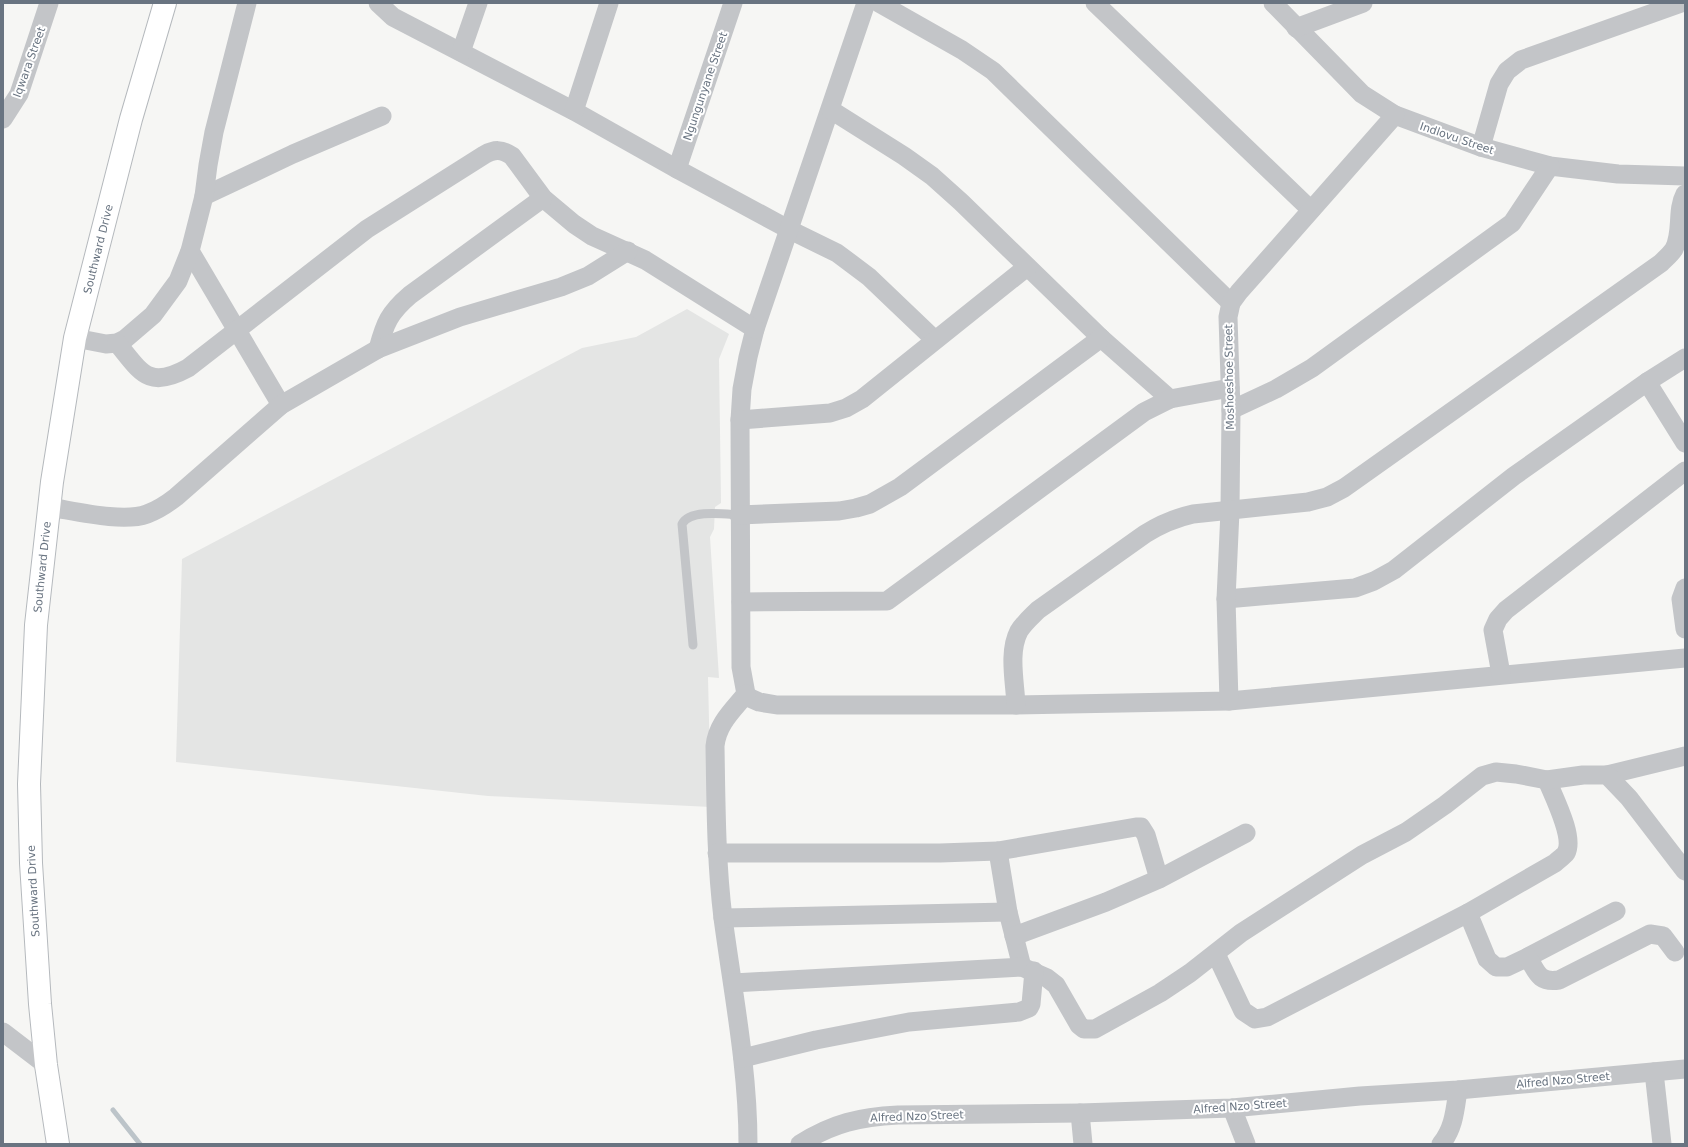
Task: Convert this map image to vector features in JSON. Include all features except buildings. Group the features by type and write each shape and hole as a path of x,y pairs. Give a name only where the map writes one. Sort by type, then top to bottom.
{"main road":[{"name":"Southward Drive","path":"58,1144 46,1065 40,1004 31,863 29,784 36,625 49,507 75,338 131,119 165,3"}],"street":[{"name":"Iqwara Street","path":"3,119 19,94 49,3"},
{"path":"75,338 106,344 117,343 137,329 157,309 178,281 190,251 204,196 214,132 247,3"},
{"path":"378,3 393,17 574,110 677,169 790,230 837,253 853,264 935,340"},
{"path":"461,52 478,3"},
{"path":"574,110 609,3"},
{"name":"Ngungunyane Street","path":"677,169 733,3"},
{"path":"866,3 831,110 755,329 748,357 740,420 740,514 741,667 746,694 750,698 758,702 777,705 1016,705 1229,701 1501,674 1685,658"},
{"path":"879,3 962,50 992,71 1231,303"},
{"path":"1095,3 1311,210"},
{"name":"Indlovu Street","path":"1273,3 1362,94 1395,116 1481,147 1550,166 1618,174 1685,176"},
{"path":"1296,28 1363,3"},
{"path":"1481,147 1499,84 1507,71 1521,60 1681,3"},
{"path":"831,110 904,156 932,176 961,202 1101,338 1170,399"},
{"path":"204,196 293,154 382,116"},
{"name":"Moshoeshoe Street","path":"1229,701 1226,599 1230,510 1231,410 1228,317 1231,303 1239,292 1395,116"},
{"path":"117,343 140,371 149,377 169,377 188,368 367,229 406,203 492,151 499,150 512,156 543,198 574,224 592,236 628,251 666,272 755,329"},
{"path":"1231,410 1276,389 1312,368 1512,223 1550,166"},
{"path":"1016,705 1014,660 1015,642 1020,631 1032,615 1159,525 1176,518 1193,514 1308,502 1327,497 1351,483 1661,264 1673,251 1676,243 1681,202 1685,194"},
{"path":"378,349 389,316 398,305 543,198"},
{"path":"190,251 281,405"},
{"path":"49,507 115,516 131,517 146,515 160,508 176,497 281,405 378,349 460,317 561,287 588,276 628,251"},
{"path":"740,420 814,415 830,413 846,408 862,398 1027,266"},
{"path":"740,514 839,511 870,504 900,487 1101,338"},
{"path":"1226,599 1355,588 1374,581 1394,570 1514,476 1647,382 1685,358"},
{"path":"1647,382 1685,443"},
{"path":"741,602 887,600 1144,412 1170,399 1230,388"},
{"path":"1501,674 1493,630 1498,619 1506,610 1685,471"},
{"path":"1685,588 1680,599 1685,629"},
{"path":"746,694 729,715 716,735 715,746 717,853 723,918 743,1058 748,1118 748,1144"},
{"path":"733,983 1028,969 1047,978 1056,985 1079,1026 1089,1030 1100,1027 1160,993 1216,954 1241,933 1266,916 1362,855 1406,832 1482,776 1496,772 1547,780 1583,775 1607,774 1685,756"},
{"path":"1607,774 1629,798 1685,871"},
{"path":"1216,954 1243,1011 1254,1019 1261,1018 1267,1017 1468,913 1555,863 1566,853 1568,843 1567,832 1547,780"},
{"path":"717,853 940,853 998,851 1141,827 1146,835 1159,879"},
{"path":"1014,936 1106,902 1159,879 1246,833"},
{"path":"743,1058 816,1040 909,1022 1019,1012 1029,1008 1031,1004 1028,969 1014,936 1008,912 998,851"},
{"path":"1468,913 1487,959 1496,967 1507,967 1616,911"},
{"path":"723,918 1008,912"},
{"path":"1528,957 1540,978 1550,981 1559,980 1650,934 1663,936 1675,952"},
{"path":"3,1032 46,1065"},
{"name":"Alfred Nzo Street","path":"800,1144 816,1134 837,1125 869,1117 898,1115 1080,1113 1232,1108 1360,1096 1458,1090 1685,1068"},
{"path":"1654,1072 1662,1144"},
{"path":"1441,1144 1449,1135 1458,1090"},
{"path":"1232,1108 1246,1144"},
{"path":"1080,1113 1083,1144"}],"lane":[{"path":"693,645 682,524 685,519 693,515 740,514"}],"shaded area":[{"path":"687,309 729,334 719,359 721,503 715,507 714,529 710,537 719,678 708,677 711,807 488,796 176,762 182,559 582,348 636,337"}],"waterway":[{"path":"113,1110 140,1144"}]}
